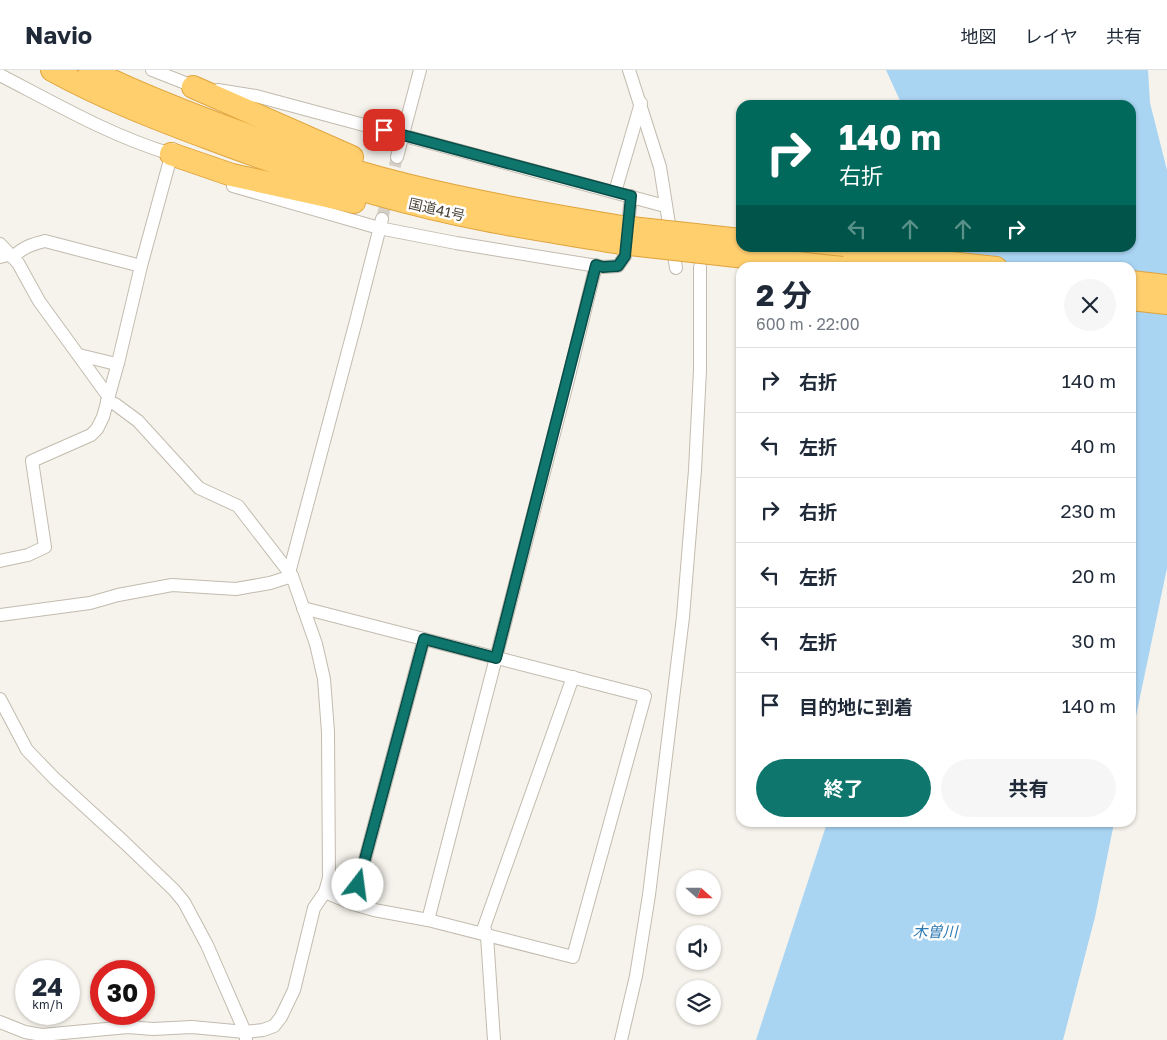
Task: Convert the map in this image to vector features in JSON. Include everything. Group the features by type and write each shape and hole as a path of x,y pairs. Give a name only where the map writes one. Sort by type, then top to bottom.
{"highway":[{"name":"国道41号","path":"52,70 102,95 165,122 247,153 332,181 402,201 486,220 621,235 802,262"},
{"name":"国道41号","path":"90,70 111,81 253,137 335,165 406,185 490,204 577,219 621,235 736,240"},
{"path":"193,87 349,156 562,210 577,219"},
{"path":"173,149 212,168 232,174 394,211 450,222 486,220"},
{"path":"850,252 941,262"},
{"path":"1136,283 1167,286"},
{"path":"1136,300 1167,303"}],"street":[{"path":"152,70 193,87 256,96 665,206"},
{"path":"397,156 420,70"},
{"path":"629,70 660,167 676,268"},
{"path":"0,75 138,144 173,149 103,417 97,429 91,435 32,460 45,547 28,555 0,561"},
{"path":"615,192 640,103"},
{"path":"212,168 232,185 456,243 603,267 618,266 625,256 631,196"},
{"path":"291,575 380,223"},
{"path":"13,257 19,251 32,244 45,241 141,266"},
{"path":"0,244 13,257 40,301 108,399 138,421 199,488 238,506 291,575 316,644 324,679 328,732 329,878 325,892 314,908 294,990 281,1017 274,1026 246,1036 192,1027 154,1034 128,1027 42,1035 25,1032 0,1022"},
{"path":"0,258 8,255 13,257"},
{"path":"428,920 596,265"},
{"path":"621,1040 636,976 649,896 683,617 700,370 700,267"},
{"path":"79,355 118,363"},
{"path":"0,615 90,603 118,595 172,585 236,589 270,584 291,575"},
{"path":"303,608 645,696 573,957 428,920 374,910 353,904 325,892"},
{"path":"353,904 424,639"},
{"path":"494,1040 487,936 484,927 573,677"},
{"path":"0,699 27,750 54,778 174,890 184,902 207,945 246,1036"}],"water":[{"path":"886,70 1148,70 1150,103 1167,170 1167,568 1136,716 1136,262 945,262 946,252 1136,252 1136,100 900,100"},
{"name":"木曽川","path":"826,827 1113,827 1095,917 1063,1040 756,1040"}],"tunnel":[{"path":"382,219 397,157"}],"route":[{"path":"358,885 424,639 496,658 596,265 603,267 618,266 625,256 631,196 384,130"}]}
